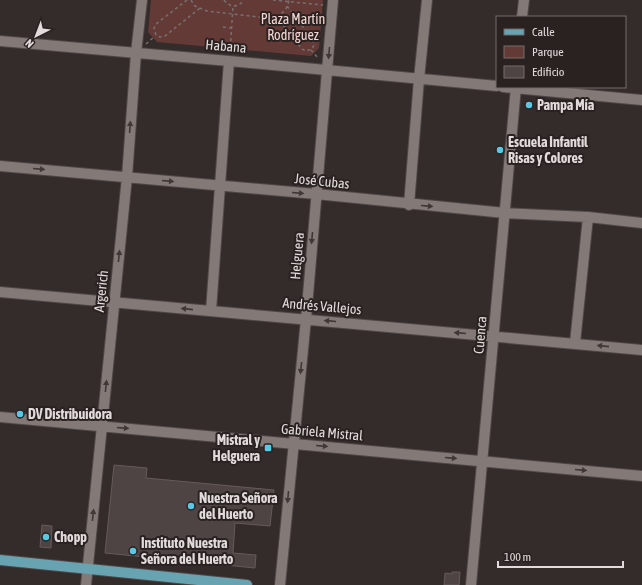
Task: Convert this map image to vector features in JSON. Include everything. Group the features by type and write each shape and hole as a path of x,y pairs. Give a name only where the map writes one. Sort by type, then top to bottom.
{"main road":[{"path":"0,560 87,568 187,582 247,585"}],"street":[{"name":"Argerich","path":"86,585 127,177 136,53 142,0"},
{"path":"409,205 427,0"},
{"path":"522,16 524,0"},
{"name":"Helguera","path":"280,585 306,319 333,3"},
{"name":"Habana","path":"0,42 229,60 496,86"},
{"path":"211,311 229,60"},
{"path":"516,88 642,100"},
{"name":"Cuenca","path":"471,585 495,336 516,88"},
{"name":"José Cubas","path":"0,166 316,194 409,205 505,213 588,217 642,223"},
{"path":"575,343 588,217"},
{"name":"Andrés Vallejos","path":"0,292 114,301 642,350"},
{"name":"Gabriela Mistral","path":"0,417 482,460 642,476"}],"path":[{"path":"187,0 156,24 154,28 156,35 160,37 165,36 200,8"},
{"path":"191,0 195,6 207,11 267,18 276,16 285,10 289,1"},
{"path":"224,0 228,5 232,6 239,6 244,0"},
{"path":"273,0 333,3"},
{"path":"229,60 232,6"},
{"path":"276,16 302,49 306,51 312,49 314,45 313,40 287,6"},
{"path":"223,27 231,28"}],"green space":[{"name":"Plaza Martín Rodríguez","path":"151,0 323,0 319,48 311,56 157,42 148,32"}],"building":[{"name":"Nuestra Señora del Huerto","path":"114,465 147,468 146,478 274,490 270,526 235,523 233,553 256,555 255,568 105,553"},
{"name":"Chopp","path":"42,525 52,526 51,548 40,547"},
{"path":"452,572 460,572 459,585 444,585 445,573 452,574"}],"place":[{"name":"Pampa Mía","path":"529,105"},
{"name":"Escuela Infantil Risas y Colores","path":"500,150"},
{"name":"DV Distribuidora","path":"20,414"},
{"name":"Mistral y Helguera","path":"268,448"},
{"name":"Nuestra Señora del Huerto","path":"191,506"},
{"name":"Chopp","path":"46,537"},
{"name":"Instituto Nuestra Señora del Huerto","path":"133,551"}]}
